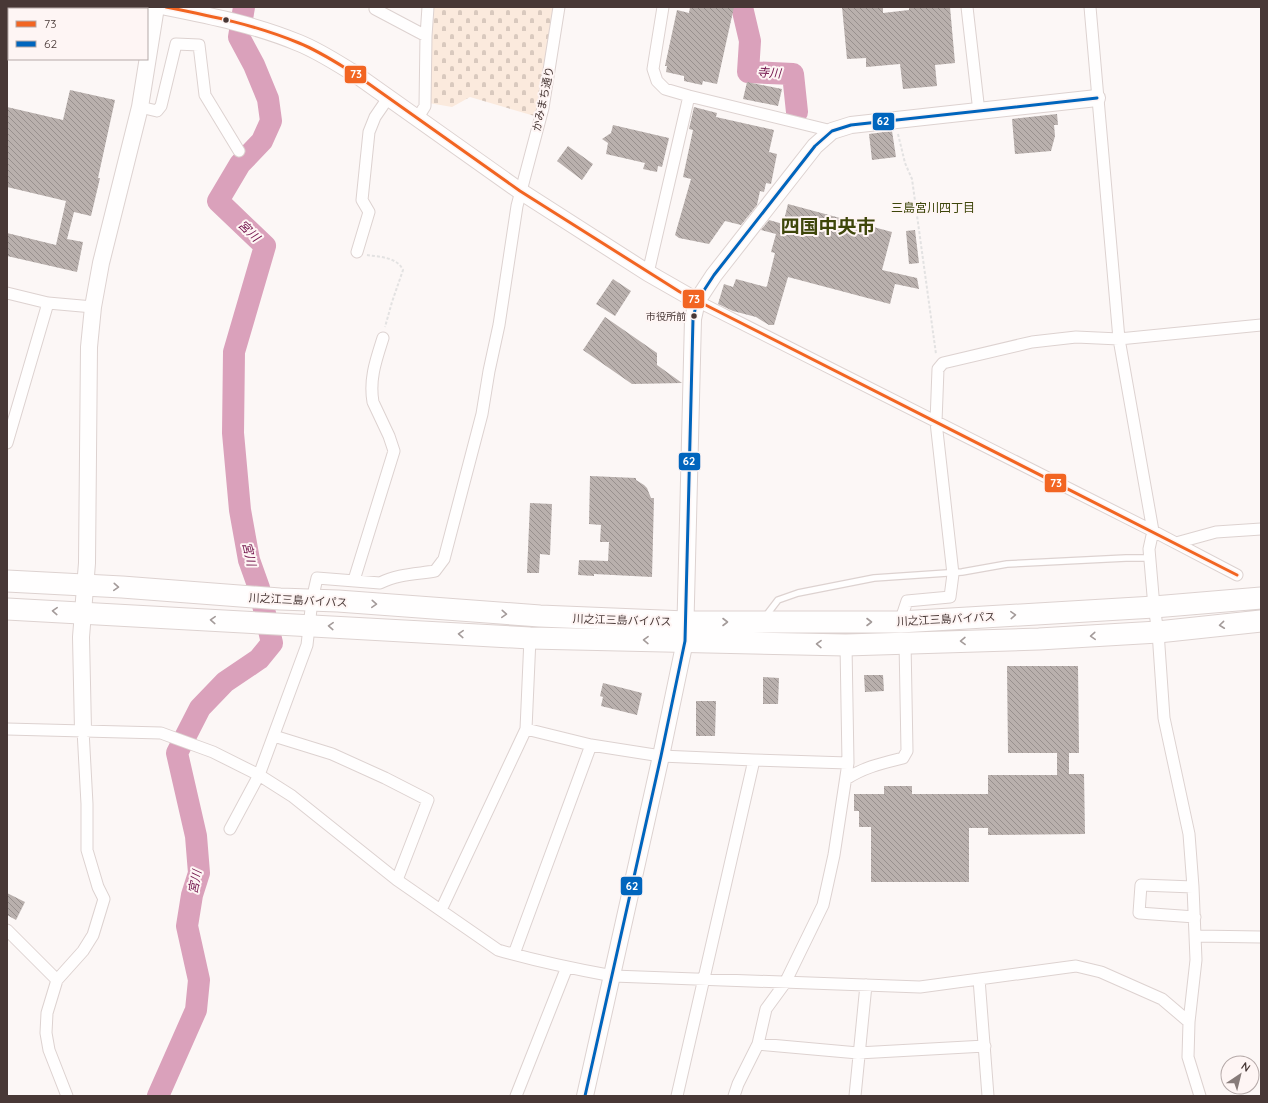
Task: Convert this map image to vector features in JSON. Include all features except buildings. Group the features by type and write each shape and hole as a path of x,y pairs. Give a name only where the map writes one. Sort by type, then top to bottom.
{"highway":[{"name":"川之江三島バイパス","path":"7,581 540,616 686,632 846,645 1039,639 1158,632 1261,621"},
{"name":"川之江三島バイパス","path":"7,609 530,638 686,632 762,622 900,622 1154,607 1261,598"}],"street":[{"path":"148,57 156,7"},
{"path":"166,7 235,21 255,27 300,43 328,57 355,74 520,190 648,273 697,302 1153,531 1237,575"},
{"path":"417,119 425,106 428,7"},
{"name":"かみまち通り","path":"312,600 317,578 380,583 386,579 404,575 435,571 444,559 482,414 499,325 520,190 543,108 559,7"},
{"path":"663,7 653,68 658,81 665,89 832,130 851,125 1097,98"},
{"path":"968,7 979,112"},
{"path":"1090,7 1119,339 1153,531 1150,558 1154,607 1158,632 1164,718 1189,834 1195,916 1196,960 1189,1022 1188,1057 1200,1096"},
{"path":"375,9 426,36"},
{"path":"140,107 157,111 161,106 176,44 199,46 205,95 239,151"},
{"path":"67,1096 50,1050 46,1033 47,1013 57,980 83,951 93,935 104,899 98,887 87,850 87,804 83,730 81,637 86,585 89,347 93,307 101,263 140,107 148,60"},
{"path":"648,273 689,96"},
{"path":"357,252 369,212 362,200 369,132 375,117 388,98"},
{"path":"585,1096 661,756 686,632 693,318 697,302 714,275 815,146 832,130"},
{"path":"7,293 48,303 93,307"},
{"path":"7,443 48,303"},
{"path":"900,622 907,601 950,597 953,572 936,422 938,369 943,363 1032,342 1076,337 1119,339 1261,325"},
{"path":"354,580 394,451 390,436 373,402 372,396 373,370 383,338"},
{"path":"1176,543 1216,532 1261,529"},
{"path":"230,829 259,775 307,645 312,600"},
{"path":"441,910 526,729 530,638"},
{"path":"846,778 871,766 903,758 907,751 905,642"},
{"path":"734,1096 738,1084 758,1044 766,1009 785,983 823,906 834,855 848,763 846,645"},
{"path":"7,729 161,733 212,752 259,775 292,796 397,880 498,950 514,954 613,976 920,987 1076,966 1101,972 1162,999 1189,1022"},
{"path":"526,729 590,745 661,756 848,763"},
{"path":"274,736 332,754 385,778 428,800 397,880"},
{"path":"514,954 590,745"},
{"path":"677,1096 754,760"},
{"path":"1193,887 1141,885 1139,912 1195,916"},
{"path":"7,930 57,980"},
{"path":"1196,936 1261,937"},
{"path":"516,1096 567,967"},
{"path":"979,979 988,1096"},
{"path":"855,1096 866,985"},
{"path":"758,1044 858,1054 985,1046"}],"lane":[{"path":"762,622 778,600 798,593 874,578 953,572 1007,564 1150,558"}],"path":[{"path":"894,121 905,163 912,179 938,369"},
{"path":"357,252 396,261 403,270 392,302 383,338"}],"green space":[{"path":"433,7 555,7 538,117 470,97 452,107 429,103"}],"waterway":[{"name":"宮川","path":"158,1096 196,1010 199,980 187,926 192,895 199,873 196,836 177,753 200,708 225,682 259,659 272,643 259,588 249,560 240,510 233,433 234,352 265,246 218,201 240,164 262,141 271,121 268,99 254,65 239,37 244,7"},
{"name":"寺川","path":"742,7 750,41 748,72 793,74 797,112"}],"transit line":[{"name":"73","path":"166,7 250,26 283,37 321,53 355,74 520,191 680,292 1237,575"},
{"name":"62","path":"585,1096 661,756 685,641 693,319 697,301 714,275 815,146 832,131 851,125 1097,98"}],"place":[{"name":"市役所前","path":"694,316"}],"district":[{"name":"三島宮川四丁目","path":"933,208"},
{"name":"四国中央市","path":"828,226"}]}
